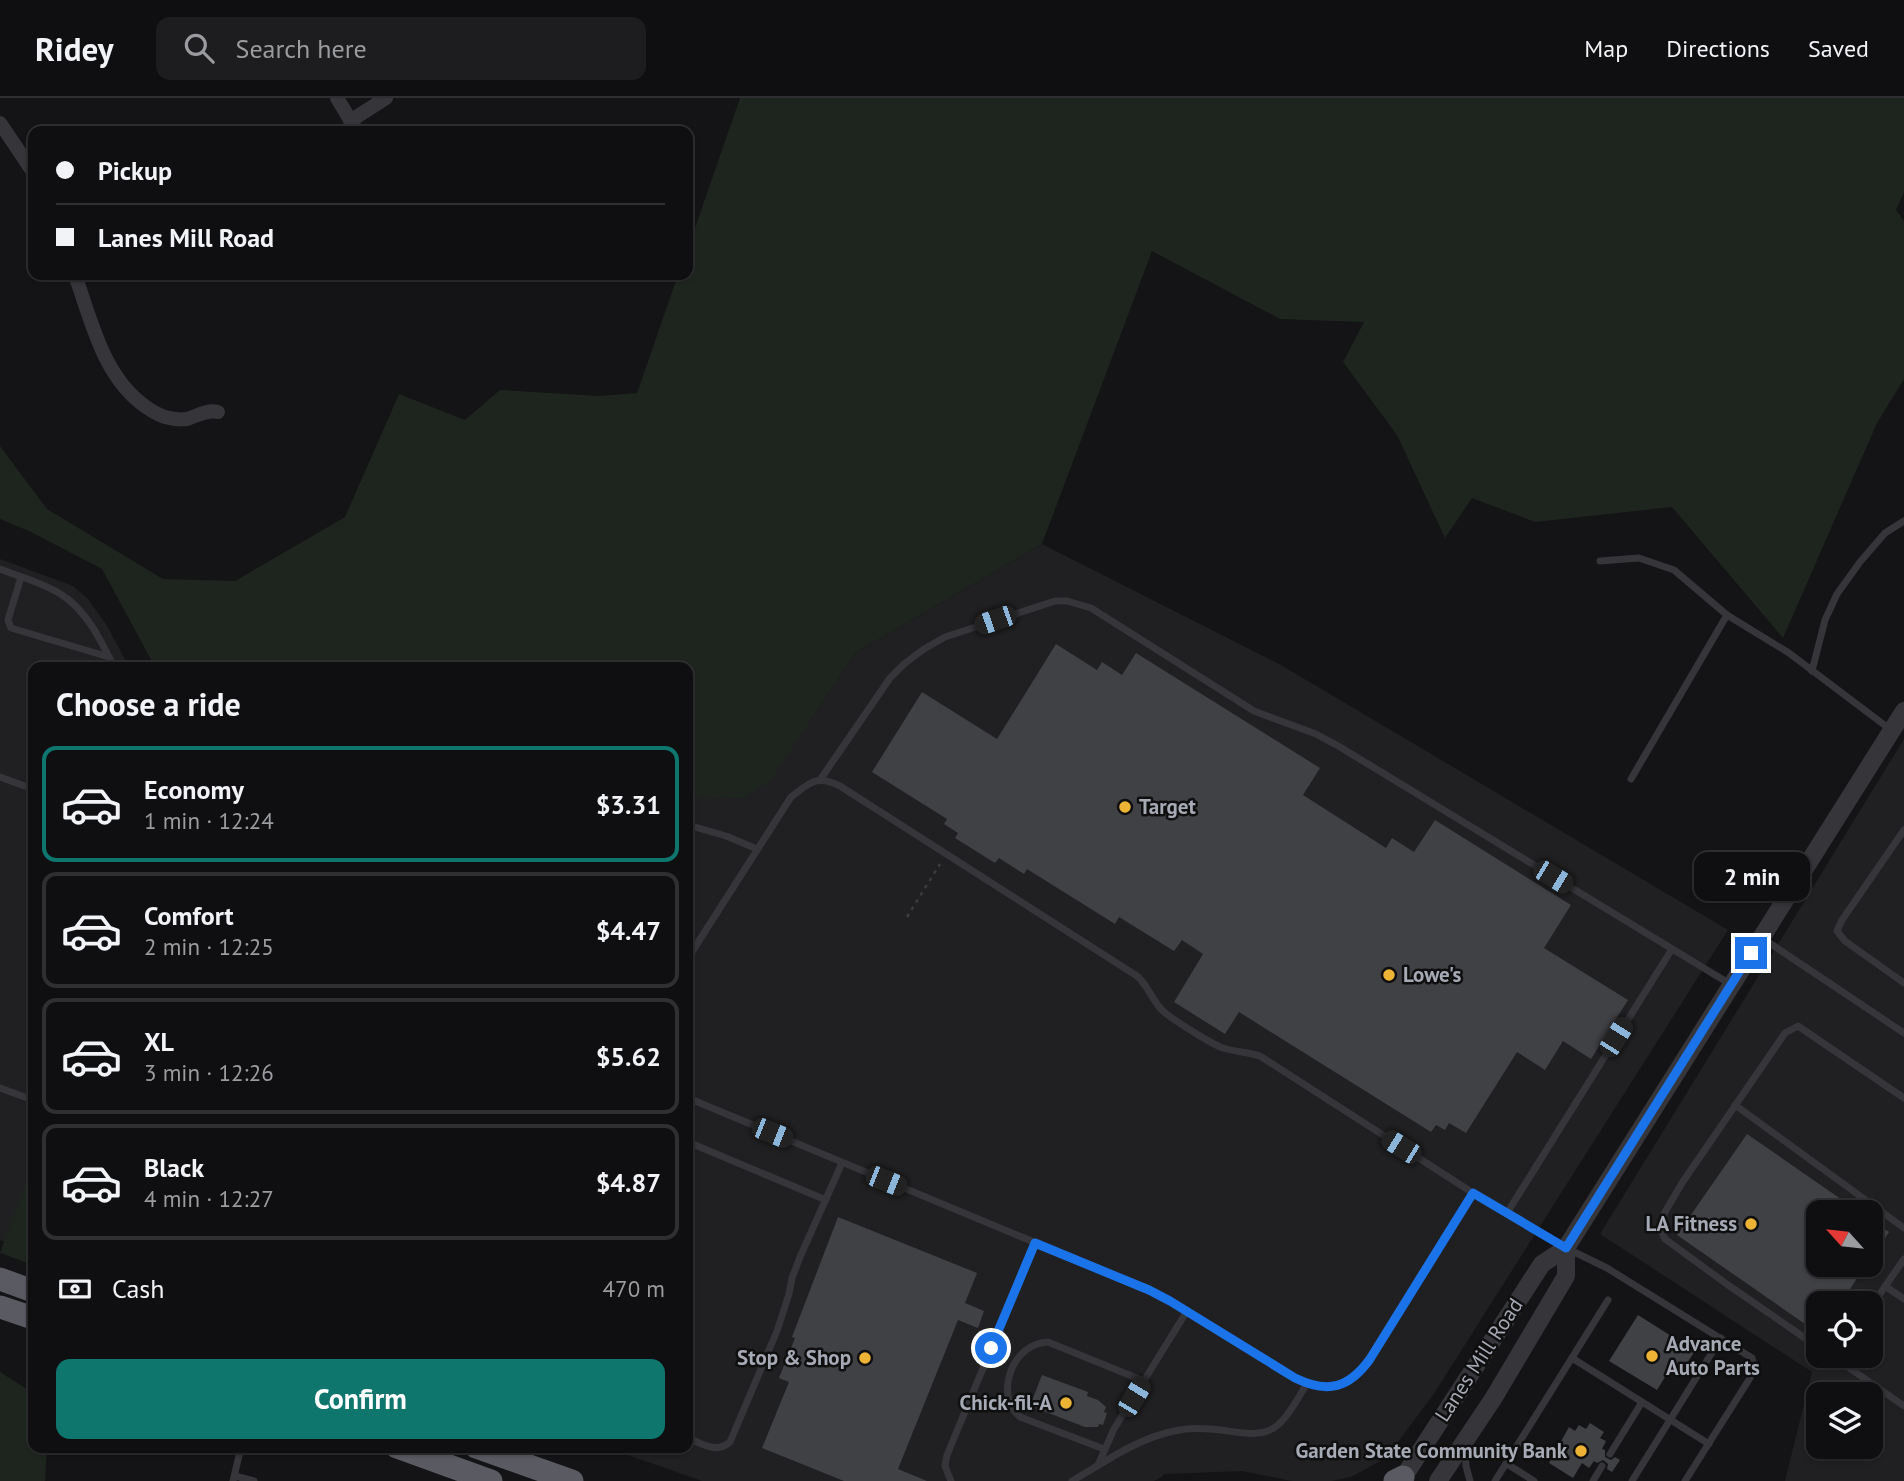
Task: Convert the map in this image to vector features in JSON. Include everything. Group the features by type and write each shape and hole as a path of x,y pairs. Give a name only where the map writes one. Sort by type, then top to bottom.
{"highway":[{"path":"0,1279 28,1289"},
{"path":"0,1307 28,1316"},
{"path":"414,1453 491,1481"},
{"path":"493,1453 572,1481"}],"street":[{"path":"337,98 354,126 386,98"},
{"path":"1,126 28,165"},
{"path":"77,280 105,359 129,393 166,418 184,420 211,410 218,412"},
{"name":"Lanes Mill Road","path":"1399,1480 1452,1404 1542,1264 1566,1248 1904,711"},
{"name":"Lanes Mill Road","path":"1438,1481 1493,1399 1566,1276 1566,1248"}],"lane":[{"path":"1812,671 1825,620 1837,594 1885,533 1904,521"},
{"path":"1600,561 1639,558 1674,570 1727,615 1789,653 1892,731"},
{"path":"0,569 50,588 73,604 88,621 112,662"},
{"path":"21,577 8,620 11,628 109,657"},
{"path":"820,780 890,678 924,649 945,637 995,620 1045,604 1067,601 1091,608 1254,711 1315,734 1340,747 1731,985"},
{"path":"1631,779 1727,615"},
{"path":"0,777 28,787"},
{"path":"693,950 791,797 811,782 830,781 1137,976 1160,1008 1171,1017 1221,1047 1260,1056 1473,1193 1566,1248 1607,1268 1752,1358 1754,1366 1750,1378 1685,1481"},
{"path":"693,826 757,849"},
{"path":"1904,830 1842,920 1838,932 1844,941 1904,983"},
{"path":"1761,937 1904,1033"},
{"path":"1507,1213 1671,949"},
{"path":"1806,1339 1665,1239 1660,1228 1665,1212 1716,1132 1785,1033 1798,1026 1901,1096 1904,1087"},
{"path":"0,1088 28,1098"},
{"path":"693,1100 1149,1290 1295,1378 1307,1384 1328,1387 1353,1378 1363,1368 1473,1193"},
{"path":"1735,1105 1904,1228"},
{"path":"693,1144 826,1200"},
{"path":"693,1440 715,1449 723,1448 730,1442 777,1331 792,1279 842,1163"},
{"path":"951,1481 945,1466 947,1455 1035,1243"},
{"path":"1882,1291 1904,1259"},
{"path":"1885,1286 1904,1299"},
{"path":"1495,1481 1608,1300"},
{"path":"1098,1466 1114,1429 1187,1311"},
{"path":"1632,1481 1721,1338"},
{"path":"1104,1449 1013,1412 1006,1391 1013,1367 1028,1348 1039,1342 1048,1342 1144,1381"},
{"path":"1572,1358 1709,1444"},
{"path":"1850,1368 1904,1406"},
{"path":"1072,1481 1145,1439 1177,1430 1209,1429 1247,1433 1268,1431 1285,1418 1307,1384"},
{"path":"1610,1454 1642,1402"},
{"path":"1465,1442 1470,1481"},
{"path":"240,1453 234,1478 254,1481"},
{"path":"1507,1464 1534,1481"},
{"path":"1593,1481 1602,1466"}],"path":[{"path":"907,917 941,863 950,856"}],"shaded area":[{"path":"740,98 1904,98 1904,192 1896,210 1904,221 1904,379 1877,423 1783,638 1672,507 1535,522 1472,498 1445,538 1397,435 1343,362 1364,322 1280,319 1152,251 1042,544 855,653 771,780 745,798 693,797 693,662 152,662 102,569 0,519 0,446 47,509 163,579 235,581 345,517 399,394 465,420 500,390 599,396 637,393 676,280 693,280 693,234"},
{"path":"1042,544 1281,665 1728,930 1433,1395 1386,1458 1351,1477 1331,1481 1292,1481 1242,1471 1166,1474 1154,1481 702,1481 622,1453 693,1453 693,785 770,780 855,653"},
{"path":"0,559 73,586 87,598 106,624 126,662 28,662 28,1251 0,1240"},
{"path":"1904,739 1904,1481 1785,1481 1806,1396 1806,1459 1883,1459 1883,1382 1810,1382 1812,1372 1600,1234"},
{"path":"28,1176 28,1263 0,1253"},
{"path":"0,1372 28,1390 28,1453 47,1453 45,1481 0,1481"}],"building":[{"path":"1056,644 1097,670 1102,662 1122,675 1136,653 1320,768 1303,795 1386,848 1392,838 1414,852 1435,820 1571,905 1544,948 1628,1000 1591,1059 1563,1041 1545,1070 1517,1052 1466,1133 1449,1123 1445,1130 1436,1125 1431,1132 1239,1012 1225,1034 1174,1002 1203,954 1182,940 1174,951 1119,917 1115,924 1027,869 1024,874 999,858 995,863 955,838 958,833 944,824 947,819 872,772 922,692 997,739"},
{"name":"LA Fitness","path":"1747,1134 1842,1200 1806,1200 1806,1278 1857,1278 1849,1291 1806,1291 1806,1325 1677,1235"},
{"name":"Stop & Shop","path":"838,1217 977,1273 965,1303 984,1311 978,1328 958,1320 898,1469 927,1481 844,1481 762,1448 789,1382 779,1378 795,1338 792,1337"},
{"path":"1883,1228 1889,1232 1883,1241"},
{"name":"Advance Auto Parts","path":"1638,1315 1695,1351 1681,1372 1672,1366 1657,1390 1609,1361"},
{"name":"Chick-fil-A","path":"1042,1375 1088,1392 1087,1396 1098,1400 1106,1407 1103,1425 1085,1427 1030,1406"},
{"name":"Garden State Community Bank","path":"1590,1423 1604,1432 1600,1438 1606,1441 1602,1449 1605,1450 1605,1457 1620,1460 1612,1472 1607,1469 1608,1464 1603,1460 1597,1463 1594,1461 1589,1468 1582,1463 1573,1478 1549,1463 1569,1427 1575,1431 1579,1425 1586,1429"}],"place":[{"name":"Target","path":"1125,807"},
{"name":"Lowe's","path":"1389,975"},
{"name":"LA Fitness","path":"1751,1224"},
{"name":"Advance Auto Parts","path":"1652,1356"},
{"name":"Stop & Shop","path":"865,1358"},
{"name":"Chick-fil-A","path":"1066,1403"},
{"name":"Garden State Community Bank","path":"1581,1451"}],"route":[{"path":"991,1348 1035,1243 1149,1290 1307,1384 1328,1387 1345,1383 1370,1359 1473,1193 1566,1248 1751,953"}]}
